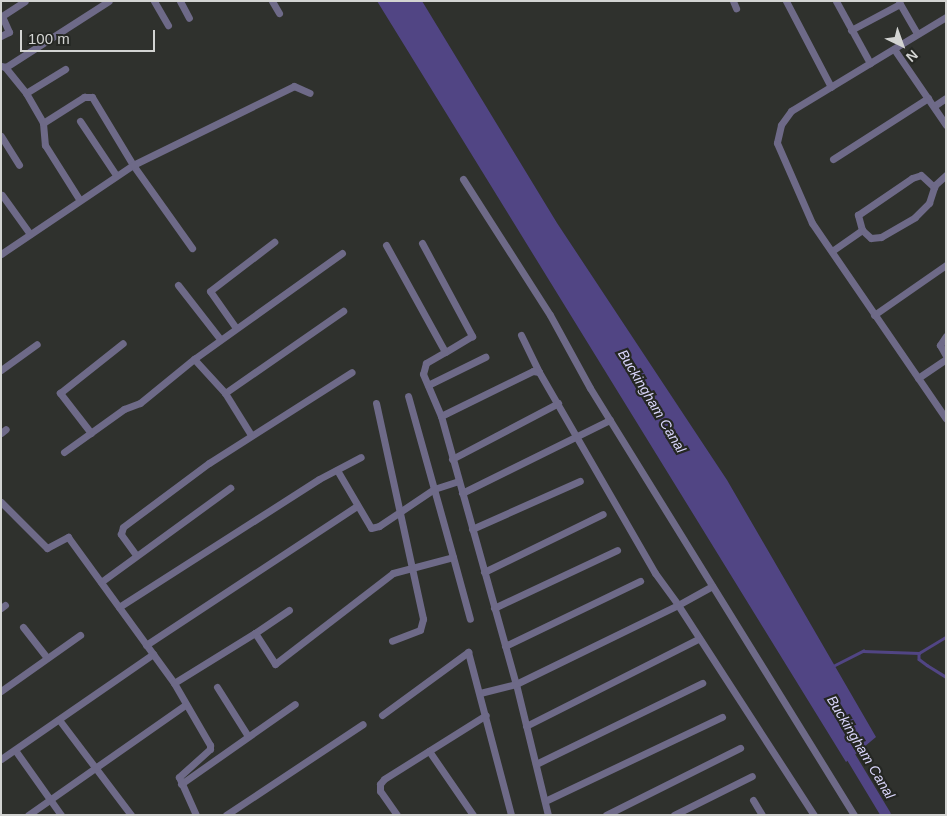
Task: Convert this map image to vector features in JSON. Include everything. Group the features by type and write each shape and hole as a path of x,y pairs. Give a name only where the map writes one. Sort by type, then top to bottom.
{"street":[{"path":"1,36 9,32 2,16 25,1"},
{"path":"79,199 45,145 43,122 26,93 3,67 109,1"},
{"path":"154,1 168,25"},
{"path":"180,1 189,18"},
{"path":"272,1 280,13"},
{"path":"786,1 831,87"},
{"path":"836,1 870,63"},
{"path":"851,30 900,3 917,34"},
{"path":"946,17 791,111 781,125 777,143 812,223 946,419"},
{"path":"894,49 946,125"},
{"path":"26,93 65,69"},
{"path":"1,254 79,199 134,165 294,86 310,93"},
{"path":"43,122 90,95 134,165 192,248"},
{"path":"833,159 928,98"},
{"path":"934,106 946,98"},
{"path":"80,121 116,175"},
{"path":"1,136 19,165"},
{"path":"934,186 921,175 912,178 858,215 862,230 875,239 890,233 923,210 932,196 934,186 946,175"},
{"path":"463,179 550,315 610,420 854,815"},
{"path":"2,195 30,234"},
{"path":"832,251 862,230"},
{"path":"236,328 211,290 274,242"},
{"path":"422,243 472,336 424,366 423,374 440,416 462,493 516,684 548,815"},
{"path":"386,245 445,352"},
{"path":"64,452 124,409 140,403 220,339 342,253"},
{"path":"874,315 946,265"},
{"path":"178,285 220,339"},
{"path":"225,393 343,311"},
{"path":"521,335 539,372 653,568 814,815"},
{"path":"918,378 946,358 940,345 946,336"},
{"path":"91,432 60,393 123,343"},
{"path":"1,370 37,344"},
{"path":"428,385 485,357"},
{"path":"194,359 225,393 251,435"},
{"path":"440,416 533,371 539,372"},
{"path":"136,555 121,534 123,527 251,435 352,372"},
{"path":"408,396 470,619"},
{"path":"376,403 422,625 415,633 392,641"},
{"path":"452,459 558,403"},
{"path":"462,493 610,420"},
{"path":"119,607 337,470 361,457"},
{"path":"337,470 371,528 400,512 434,489 458,481"},
{"path":"472,529 580,481"},
{"path":"100,582 230,488"},
{"path":"1,502 47,548 68,537 174,683 185,705 210,745 210,749 182,772 182,784 196,815"},
{"path":"146,645 357,506"},
{"path":"484,572 603,514"},
{"path":"494,608 617,550"},
{"path":"254,633 275,664 393,573 453,557"},
{"path":"505,646 640,581"},
{"path":"480,693 516,684 678,605 712,586"},
{"path":"174,683 289,610"},
{"path":"23,627 47,658"},
{"path":"1,691 80,635"},
{"path":"526,726 698,639"},
{"path":"382,715 468,652 511,815"},
{"path":"1,759 60,721 153,654"},
{"path":"536,764 702,683"},
{"path":"218,687 248,736"},
{"path":"182,784 295,704"},
{"path":"28,815 185,705"},
{"path":"397,815 380,791 380,784 486,715"},
{"path":"545,801 722,717"},
{"path":"60,721 131,815"},
{"path":"226,815 363,724"},
{"path":"606,815 740,748"},
{"path":"15,750 61,815"},
{"path":"429,751 473,815"},
{"path":"674,815 752,776"},
{"path":"753,800 762,815"}],"water":[{"path":"377,1 422,1 557,223 727,480 876,737 846,762"}],"waterway":[{"path":"833,666 863,651 919,653 946,637"},
{"path":"919,653 919,659 946,677"},
{"name":"Buckingham Canal","path":"845,747 886,815"}]}
